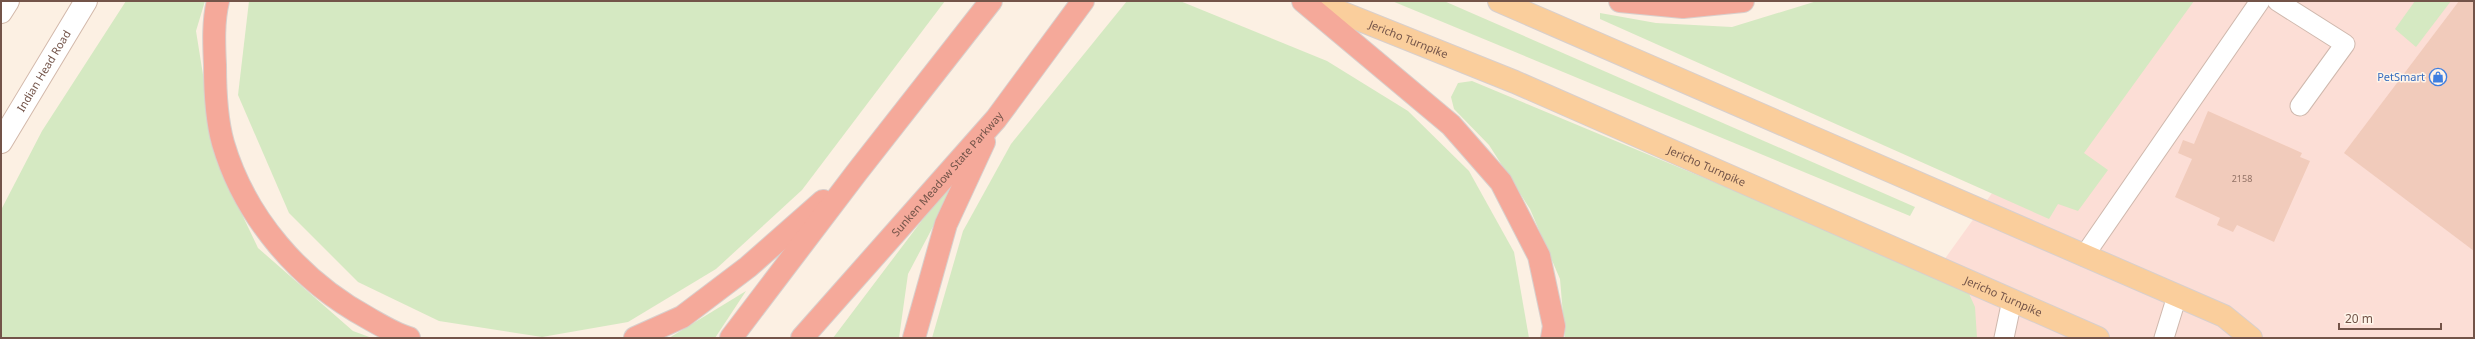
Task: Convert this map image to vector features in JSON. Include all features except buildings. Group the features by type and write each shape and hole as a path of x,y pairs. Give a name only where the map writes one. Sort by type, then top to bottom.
{"highway":[{"path":"218,1 215,51 216,99 223,142 239,187 267,230 300,271 347,307 398,334 409,338"},
{"name":"Sunken Meadow State Parkway","path":"802,338 996,119 1083,1"},
{"path":"1303,1 1451,126 1501,182 1538,256 1554,326 1552,338"},
{"path":"1620,1 1683,7 1743,1"},
{"path":"731,338 857,172 987,6"},
{"path":"914,338 946,224 996,119"},
{"path":"635,338 682,317 736,276 857,172"}],"main road":[{"path":"1,12 8,1"},
{"name":"Indian Head Road","path":"1,142 86,1"},
{"name":"Jericho Turnpike","path":"1313,1 1515,82 2098,338"},
{"path":"1499,1 2224,316 2251,338"}],"lane":[{"path":"2084,256 2260,1"},
{"path":"2277,1 2345,44 2300,106"},
{"path":"2164,338 2177,296"},
{"path":"2004,338 2012,300"}],"shaded area":[{"path":"2130,1 2474,1 2474,338 1888,338"}],"green space":[{"path":"126,1 205,1 196,31 217,162 258,248 353,331 372,338 1,338 1,210 42,131"},
{"path":"249,1 945,1 802,190 716,269 628,322 542,337 439,321 358,282 289,213 238,95"},
{"path":"1127,1 1180,1 1327,61 1408,111 1469,171 1514,252 1529,338 932,338 963,231 1011,144"},
{"path":"1392,1 1444,1 1915,207 1910,216"},
{"path":"1817,1 2194,1 2084,153 2108,170 2078,211 2058,204 2049,219 1600,19 1600,13 1656,23 1732,27"},
{"path":"2415,1 2451,1 2416,47 2395,29"},
{"path":"1472,81 1966,287 1975,307 1977,338 1565,338 1560,279 1530,209 1489,145 1454,109 1451,97 1458,83"},
{"path":"951,182 955,185 908,274 899,338 833,338"},
{"path":"746,291 715,338 669,338"}],"place":[{"name":"PetSmart","path":"2438,77"}]}
